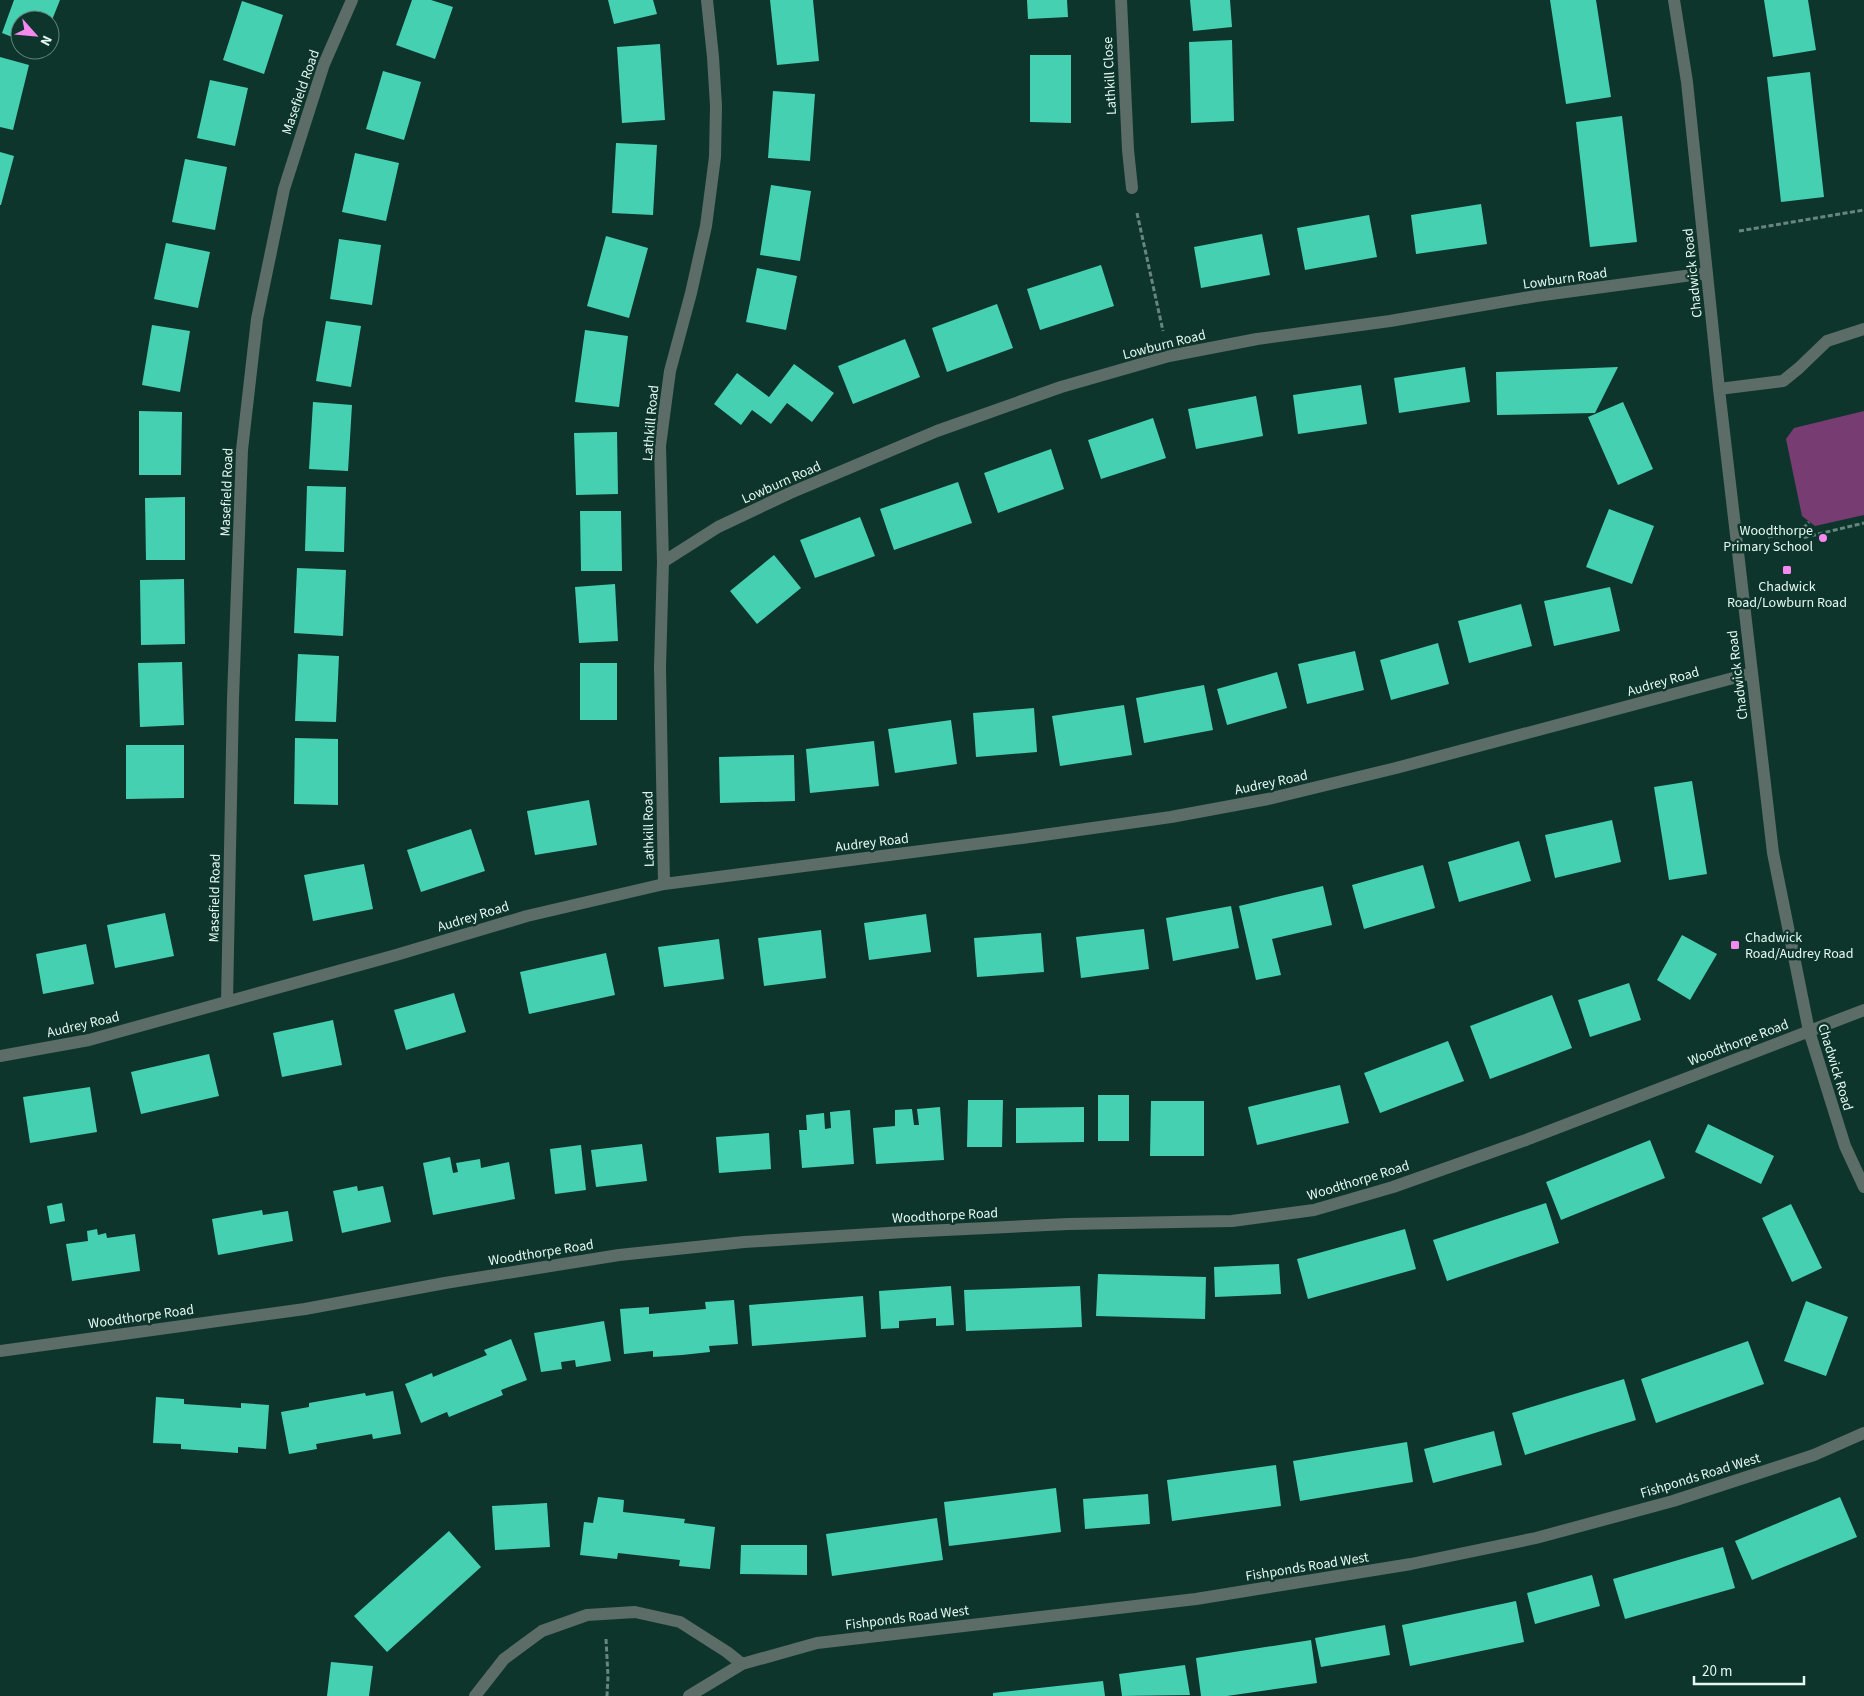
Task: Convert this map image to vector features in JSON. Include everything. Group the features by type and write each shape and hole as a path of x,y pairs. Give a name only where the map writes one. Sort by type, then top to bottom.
{"street":[{"name":"Masefield Road","path":"227,1002 233,699 242,450 257,319 284,189 324,64 352,0"},
{"name":"Lathkill Road","path":"664,884 660,667 663,562 660,446 668,381 704,235 715,157 715,86 707,0"},
{"name":"Lathkill Close","path":"1120,0 1128,150 1132,188"},
{"name":"Chadwick Road","path":"1674,0 1687,82 1719,389 1773,853 1808,1031 1845,1146 1864,1187"},
{"name":"Lowburn Road","path":"663,562 718,527 782,497 937,431 1061,387 1160,359 1257,339 1552,294 1707,273"},
{"path":"1719,389 1783,381 1827,341 1864,329"},
{"name":"Audrey Road","path":"0,1056 89,1040 527,916 664,884 1022,838 1171,817 1268,799 1396,768 1752,673"},
{"name":"Woodthorpe Road","path":"0,1351 305,1309 445,1283 619,1255 744,1242 904,1232 1068,1224 1232,1221 1314,1210 1393,1187 1526,1140 1864,1010"},
{"name":"Fishponds Road West","path":"689,1696 742,1664 817,1643 1196,1599 1411,1564 1516,1542 1673,1501 1814,1455 1864,1433"},
{"path":"475,1696 504,1659 542,1631 587,1615 635,1612 680,1622 727,1652 742,1664"}],"path":[{"path":"1135,204 1164,337"},
{"path":"1739,231 1864,210"},
{"path":"1768,537 1799,533 1809,522"},
{"path":"1799,533 1802,538 1864,523"},
{"path":"605,1614 608,1676 606,1696"}],"shaded area":[{"path":"1864,411 1864,515 1815,526 1802,516 1786,439 1794,428"}],"building":[{"path":"14,0 60,0 56,10 10,10"},
{"path":"412,0 431,0 453,7 435,59 396,45"},
{"path":"608,0 653,0 657,14 614,24"},
{"path":"770,0 813,0 819,61 777,65"},
{"path":"1027,0 1067,0 1068,17 1028,19"},
{"path":"1190,0 1230,0 1232,27 1193,31"},
{"path":"1550,0 1596,0 1611,97 1566,104"},
{"path":"1764,0 1808,0 1816,50 1773,57"},
{"path":"242,1 283,15 264,74 223,60"},
{"path":"10,11 10,36 2,33"},
{"path":"1232,40 1234,121 1191,123 1189,42"},
{"path":"660,44 665,120 622,123 617,47"},
{"path":"1030,55 1071,55 1071,123 1030,122"},
{"path":"0,57 29,65 13,130 0,127"},
{"path":"383,71 421,82 404,140 366,129"},
{"path":"1810,72 1824,197 1781,202 1767,77"},
{"path":"210,80 248,88 235,146 197,138"},
{"path":"773,91 815,94 810,161 768,158"},
{"path":"1622,116 1637,242 1590,247 1576,122"},
{"path":"616,143 657,145 653,215 612,213"},
{"path":"0,152 14,156 1,205 0,205"},
{"path":"355,153 399,163 386,221 342,212"},
{"path":"185,159 227,167 215,230 172,222"},
{"path":"771,185 811,191 800,261 760,255"},
{"path":"1481,204 1487,244 1416,254 1411,215"},
{"path":"1369,215 1377,257 1305,270 1297,228"},
{"path":"1262,234 1270,275 1201,288 1194,247"},
{"path":"606,236 648,248 629,318 587,306"},
{"path":"339,239 381,245 372,305 330,299"},
{"path":"166,243 210,252 198,308 154,299"},
{"path":"1101,265 1114,306 1040,330 1027,289"},
{"path":"757,268 797,276 786,330 746,322"},
{"path":"997,304 1013,348 947,372 932,328"},
{"path":"326,321 361,326 351,387 316,381"},
{"path":"152,325 190,331 180,392 142,385"},
{"path":"585,330 628,336 619,407 575,402"},
{"path":"905,339 920,377 853,404 838,366"},
{"path":"794,364 834,393 812,422 787,403 771,424 752,410 741,425 714,404 737,373 769,397"},
{"path":"1465,367 1470,402 1399,413 1394,378"},
{"path":"1618,367 1595,413 1497,415 1496,372"},
{"path":"1361,385 1367,424 1298,434 1293,395"},
{"path":"1256,396 1263,436 1196,449 1188,409"},
{"path":"313,402 352,405 348,471 309,469"},
{"path":"1623,402 1653,469 1618,485 1588,417"},
{"path":"139,411 182,412 181,475 139,475"},
{"path":"1153,418 1166,458 1101,479 1088,440"},
{"path":"617,432 618,494 576,495 574,433"},
{"path":"1051,449 1064,489 998,513 984,473"},
{"path":"958,482 972,523 894,550 880,509"},
{"path":"307,486 346,487 344,552 305,551"},
{"path":"185,497 185,560 146,560 145,498"},
{"path":"1609,509 1654,526 1632,584 1586,567"},
{"path":"580,511 621,511 622,571 581,571"},
{"path":"860,517 875,556 815,578 800,540"},
{"path":"774,555 801,588 757,624 730,591"},
{"path":"297,568 346,570 343,636 294,633"},
{"path":"184,579 185,644 141,645 140,580"},
{"path":"615,584 618,641 579,643 575,587"},
{"path":"1610,587 1620,631 1554,646 1544,601"},
{"path":"1521,604 1532,646 1469,663 1458,621"},
{"path":"1438,643 1449,684 1391,700 1380,660"},
{"path":"1355,651 1364,690 1307,704 1298,664"},
{"path":"298,654 339,656 336,722 295,721"},
{"path":"182,662 184,725 140,727 138,663"},
{"path":"580,663 617,663 617,720 580,720"},
{"path":"1277,672 1287,708 1227,725 1217,689"},
{"path":"1204,685 1213,730 1144,743 1136,698"},
{"path":"1124,705 1132,755 1060,766 1052,716"},
{"path":"1034,708 1037,752 976,757 973,713"},
{"path":"951,720 957,764 895,773 888,729"},
{"path":"295,738 338,739 338,805 294,804"},
{"path":"874,741 879,786 810,793 806,749"},
{"path":"126,745 184,745 184,798 126,799"},
{"path":"794,755 795,801 720,803 719,757"},
{"path":"1692,781 1707,874 1669,880 1654,787"},
{"path":"589,800 597,845 535,855 527,811"},
{"path":"1612,820 1621,862 1555,878 1545,835"},
{"path":"471,829 485,871 421,892 407,850"},
{"path":"1519,841 1531,881 1459,902 1448,862"},
{"path":"364,864 373,909 313,921 304,875"},
{"path":"1423,865 1435,908 1364,929 1352,885"},
{"path":"1323,886 1332,925 1272,939 1281,975 1256,980 1239,906"},
{"path":"1231,906 1239,948 1173,961 1166,918"},
{"path":"165,913 174,956 115,968 107,925"},
{"path":"926,914 931,952 869,960 864,923"},
{"path":"1144,929 1149,969 1081,978 1076,937"},
{"path":"821,930 826,978 764,986 758,938"},
{"path":"1041,933 1044,972 977,977 974,938"},
{"path":"1682,935 1717,954 1690,1000 1657,980"},
{"path":"719,939 724,979 664,987 658,947"},
{"path":"86,944 94,984 43,994 36,954"},
{"path":"606,953 615,995 529,1014 520,972"},
{"path":"1629,983 1641,1020 1590,1037 1578,1000"},
{"path":"454,993 466,1032 406,1050 394,1010"},
{"path":"1552,995 1572,1048 1490,1079 1470,1026"},
{"path":"333,1020 342,1065 282,1077 273,1033"},
{"path":"1448,1041 1464,1081 1380,1113 1364,1073"},
{"path":"209,1054 219,1096 141,1114 131,1072"},
{"path":"1340,1085 1349,1123 1257,1145 1248,1107"},
{"path":"90,1087 97,1132 30,1143 23,1097"},
{"path":"1098,1095 1129,1095 1129,1141 1098,1141"},
{"path":"968,1100 1003,1100 1002,1147 967,1147"},
{"path":"1151,1101 1204,1101 1204,1156 1150,1156"},
{"path":"940,1107 944,1160 876,1164 873,1128 895,1126 895,1110 912,1109 914,1125 919,1125 917,1109"},
{"path":"1084,1107 1084,1142 1016,1143 1016,1108"},
{"path":"850,1110 854,1164 802,1168 799,1130 807,1130 806,1115 824,1113 825,1129 831,1128 830,1112"},
{"path":"1708,1124 1774,1156 1761,1184 1695,1152"},
{"path":"769,1133 771,1169 719,1173 716,1137"},
{"path":"1650,1140 1665,1178 1561,1220 1546,1182"},
{"path":"642,1144 647,1181 596,1187 591,1150"},
{"path":"581,1145 586,1190 555,1194 550,1149"},
{"path":"450,1157 453,1173 458,1172 456,1163 480,1159 481,1168 509,1162 515,1199 433,1215 423,1163"},
{"path":"357,1186 358,1191 383,1186 391,1222 342,1233 333,1191"},
{"path":"62,1203 65,1221 50,1224 47,1206"},
{"path":"1546,1203 1559,1243 1447,1281 1433,1240"},
{"path":"1791,1204 1822,1268 1792,1282 1762,1218"},
{"path":"262,1210 263,1215 288,1211 293,1241 218,1255 212,1219"},
{"path":"97,1229 98,1235 106,1233 107,1238 135,1234 140,1271 72,1281 66,1244 88,1241 87,1231"},
{"path":"1405,1229 1416,1269 1308,1299 1297,1259"},
{"path":"1279,1264 1281,1294 1215,1297 1214,1267"},
{"path":"1098,1274 1206,1277 1205,1319 1096,1316"},
{"path":"951,1286 954,1325 936,1326 936,1318 899,1321 899,1328 881,1329 879,1291"},
{"path":"1080,1286 1082,1327 966,1331 964,1290"},
{"path":"863,1296 866,1337 752,1346 749,1305"},
{"path":"734,1300 738,1344 709,1346 710,1352 682,1355 653,1357 653,1351 624,1354 620,1309 649,1307 649,1314 706,1309 705,1302"},
{"path":"1806,1301 1848,1317 1826,1376 1784,1361"},
{"path":"604,1321 611,1361 576,1367 575,1360 561,1362 562,1369 541,1372 534,1333"},
{"path":"511,1339 527,1380 501,1390 503,1395 449,1417 447,1412 421,1423 405,1384 432,1373 433,1377 487,1355 484,1350"},
{"path":"1748,1341 1764,1384 1656,1423 1641,1379"},
{"path":"1624,1379 1636,1420 1525,1455 1512,1413"},
{"path":"393,1391 401,1434 373,1439 372,1434 316,1444 317,1449 289,1454 281,1412 309,1407 309,1403 365,1393 366,1396"},
{"path":"156,1397 184,1399 184,1404 241,1408 241,1403 269,1405 266,1449 238,1447 238,1453 181,1449 181,1444 153,1443"},
{"path":"1494,1431 1502,1465 1433,1483 1424,1449"},
{"path":"1407,1442 1413,1482 1300,1501 1293,1461"},
{"path":"1276,1465 1281,1506 1172,1521 1167,1480"},
{"path":"1056,1488 1061,1532 949,1546 944,1502"},
{"path":"1148,1494 1150,1524 1085,1529 1083,1499"},
{"path":"598,1497 624,1500 623,1512 685,1519 684,1523 715,1527 710,1569 679,1566 680,1560 618,1553 617,1559 580,1555 584,1522 593,1523"},
{"path":"1840,1497 1857,1537 1752,1580 1735,1541"},
{"path":"547,1503 550,1547 495,1550 492,1506"},
{"path":"937,1518 943,1560 832,1576 826,1534"},
{"path":"449,1531 481,1567 387,1652 354,1616"},
{"path":"741,1545 807,1545 807,1575 740,1574"},
{"path":"1723,1547 1735,1588 1625,1619 1613,1579"},
{"path":"1592,1575 1600,1606 1535,1624 1527,1593"},
{"path":"1516,1601 1524,1642 1410,1666 1402,1625"},
{"path":"1385,1625 1390,1655 1321,1667 1315,1638"},
{"path":"1311,1640 1317,1683 1227,1696 1201,1696 1196,1658"},
{"path":"331,1662 373,1666 369,1696 327,1696"},
{"path":"1185,1665 1190,1695 1122,1696 1119,1674"},
{"path":"1103,1681 1105,1696 993,1696 993,1693"}],"place":[{"name":"Woodthorpe Primary School","path":"1823,538"},
{"name":"Chadwick Road/Lowburn Road","path":"1787,570"},
{"name":"Chadwick Road/Audrey Road","path":"1735,945"}]}
